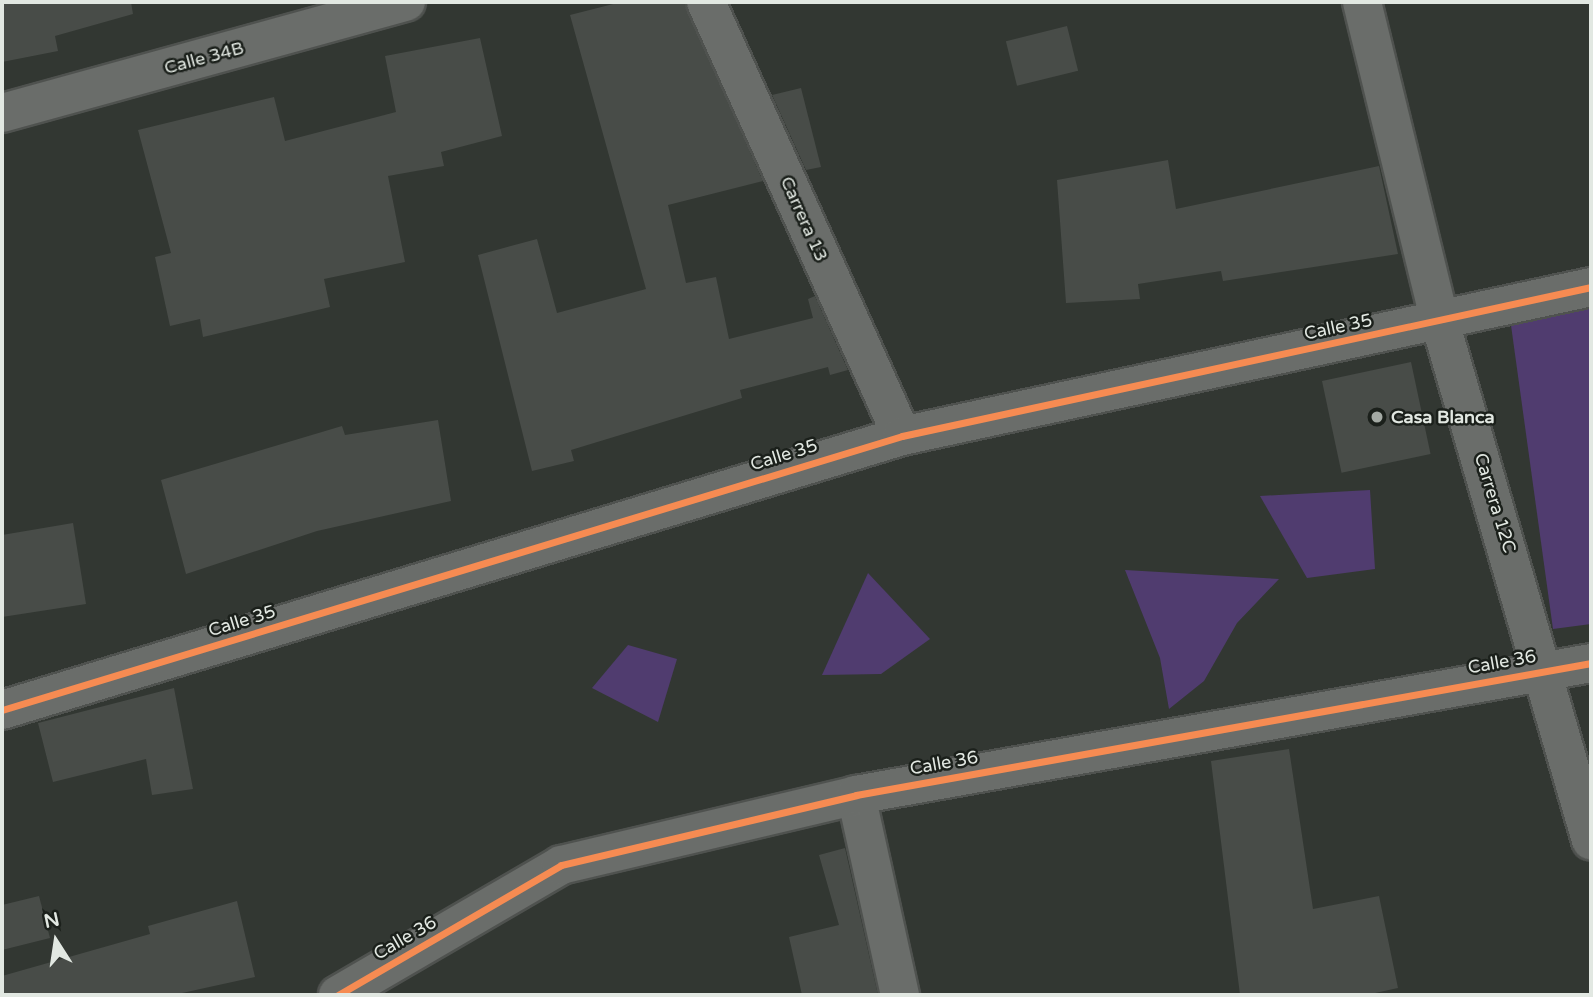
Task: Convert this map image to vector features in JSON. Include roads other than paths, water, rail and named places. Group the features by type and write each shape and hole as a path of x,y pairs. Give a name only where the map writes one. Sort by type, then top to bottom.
{"street":[{"name":"Carrera 13","path":"706,2 902,436"},
{"name":"Carrera 12C","path":"1362,2 1440,322 1546,670 1591,840"},
{"name":"Calle 34B","path":"2,113 392,4"},
{"name":"Calle 35","path":"2,710 902,436 1440,322 1591,287"},
{"name":"Calle 36","path":"338,995 561,864 856,795 1591,663"},
{"path":"856,795 900,995"}],"place":[{"name":"Casa Blanca","path":"1377,417"}]}
